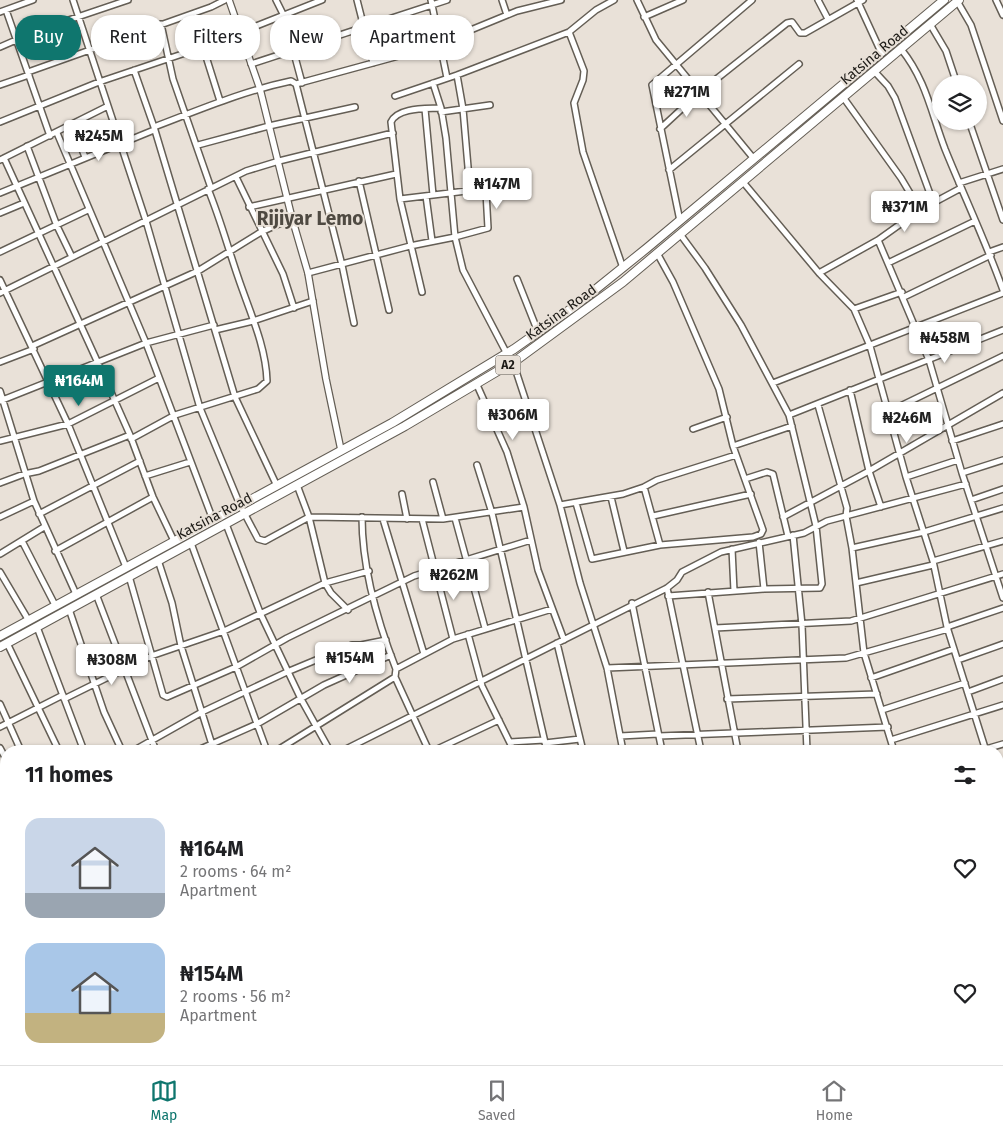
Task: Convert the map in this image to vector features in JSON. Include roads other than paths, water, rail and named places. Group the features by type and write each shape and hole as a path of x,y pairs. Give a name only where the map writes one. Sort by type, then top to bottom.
{"highway":[{"name":"Katsina Road","path":"0,636 441,395 507,354 623,268 944,0"},
{"name":"Katsina Road","path":"3,645 297,485 477,385 513,362 583,313 658,253 958,1"}],"street":[{"path":"13,0 16,6"},
{"path":"0,12 33,0"},
{"path":"72,0 78,15"},
{"path":"81,15 128,0"},
{"path":"165,23 211,7 225,0"},
{"path":"229,0 234,15"},
{"path":"276,0 284,15"},
{"path":"286,15 320,0"},
{"path":"357,0 360,15"},
{"path":"398,15 447,0"},
{"path":"502,0 508,15"},
{"path":"474,29 508,15 561,0"},
{"path":"395,96 458,75 569,32 596,10 614,0"},
{"path":"637,0 656,40 754,159"},
{"path":"644,18 683,0"},
{"path":"680,221 652,85 750,0"},
{"path":"818,0 828,19"},
{"path":"996,0 1003,15"},
{"path":"660,129 700,92 787,23 792,22 802,34 860,1 881,52"},
{"path":"958,1 971,25 1003,121"},
{"path":"6,10 15,35"},
{"path":"930,24 946,51 954,75"},
{"path":"81,25 146,221 200,408 244,514 261,542 309,517 443,519 524,507"},
{"path":"569,32 584,71 583,80 574,103 583,152 623,268"},
{"path":"0,47 15,42"},
{"path":"0,483 24,474 39,472 80,454 130,437 175,415 263,387 267,381 264,359 253,321 198,145 186,115 165,42"},
{"path":"0,85 89,49"},
{"path":"773,383 917,328 1003,291 990,253 960,185 919,73 901,49"},
{"path":"0,122 100,82 175,57"},
{"path":"251,64 270,58"},
{"path":"24,60 50,136"},
{"path":"207,60 220,101"},
{"path":"250,60 260,89 292,218 308,273 326,380 341,450"},
{"path":"296,60 302,83"},
{"path":"0,193 220,101 291,81 296,84 302,83 383,60"},
{"path":"443,60 447,78"},
{"path":"669,170 798,64"},
{"path":"134,70 154,128 235,397 277,486"},
{"path":"874,71 888,86 895,98 933,202"},
{"path":"458,75 470,190"},
{"path":"433,83 441,110 455,237 466,278 507,354"},
{"path":"296,84 324,190 354,323"},
{"path":"843,97 901,178 920,210"},
{"path":"108,106 2,159 17,186 115,400 153,497 174,541"},
{"path":"422,292 400,199 391,122 393,117 399,113 490,106"},
{"path":"198,145 305,117 356,107"},
{"path":"425,110 433,195"},
{"path":"72,124 85,157"},
{"path":"972,130 1003,220"},
{"path":"57,133 88,210 103,240 146,343 175,415 190,462 213,520"},
{"path":"2,291 53,267 103,240 236,177 279,161 393,134"},
{"path":"27,146 57,226 72,257"},
{"path":"819,273 878,240 920,210 960,185 1003,169"},
{"path":"249,206 396,174"},
{"path":"236,177 283,274 294,308"},
{"path":"359,181 388,310"},
{"path":"743,182 819,273 854,309 870,346 899,453 933,563 939,595 954,650 984,745"},
{"path":"308,273 488,228 486,192 483,189 400,199"},
{"path":"426,196 432,241"},
{"path":"0,213 24,203"},
{"path":"0,252 88,210"},
{"path":"0,362 33,348 79,324 164,288 198,271 261,232 292,218"},
{"path":"888,263 976,221"},
{"path":"668,596 764,588 822,586 816,526 789,415 731,308 680,234"},
{"path":"878,240 930,360 952,441 1003,598"},
{"path":"854,309 903,294 1003,247"},
{"path":"576,503 591,558 660,545 748,538 760,534 762,523 733,446 718,389 673,282 658,253"},
{"path":"516,279 538,332"},
{"path":"0,280 2,291 50,383 126,567"},
{"path":"2,401 146,343 253,321 314,301"},
{"path":"789,415 818,405 878,378 930,360 1003,330"},
{"path":"888,412 1003,356"},
{"path":"513,362 560,505 592,626 607,668 622,745"},
{"path":"0,441 68,424 160,378"},
{"path":"477,385 502,438 524,507 538,570 564,640"},
{"path":"850,390 869,471 881,508"},
{"path":"0,391 24,474 34,501 44,527 76,594"},
{"path":"784,517 869,471 1003,393"},
{"path":"818,405 847,508 846,516 852,548 864,653 892,745"},
{"path":"692,429 726,417"},
{"path":"952,441 1003,424"},
{"path":"733,446 792,426"},
{"path":"560,505 611,497 736,455"},
{"path":"906,477 958,460"},
{"path":"962,473 1003,460"},
{"path":"39,514 140,461"},
{"path":"145,476 190,462"},
{"path":"477,465 492,513 545,745"},
{"path":"745,479 767,472 773,474 790,536 802,625 807,745"},
{"path":"433,482 443,519"},
{"path":"354,745 527,660 632,603 667,588 682,572 732,549 804,533 816,526 846,516 913,500 966,484"},
{"path":"297,485 309,517 325,583 331,593 348,610"},
{"path":"644,487 660,545"},
{"path":"971,500 1003,489"},
{"path":"402,494 407,519"},
{"path":"653,516 751,494"},
{"path":"55,550 153,497"},
{"path":"611,497 624,551"},
{"path":"0,517 34,501"},
{"path":"852,548 924,532 1003,508"},
{"path":"362,517 363,542 374,595 396,669 395,677 428,745"},
{"path":"455,518 468,558 485,628"},
{"path":"383,519 424,654"},
{"path":"422,519 453,639"},
{"path":"226,524 261,615 287,672 327,745"},
{"path":"0,554 44,527"},
{"path":"129,576 163,697 166,697 236,667 275,645 403,581 436,568 531,540"},
{"path":"22,541 55,605"},
{"path":"856,583 933,563 1003,541"},
{"path":"759,542 764,588"},
{"path":"192,543 265,745"},
{"path":"732,549 734,591"},
{"path":"158,560 172,603 181,646 212,745"},
{"path":"0,727 38,707 95,683 151,656 224,631 325,583 369,571"},
{"path":"0,572 29,621"},
{"path":"715,628 802,625 859,619 1003,574"},
{"path":"667,588 700,745"},
{"path":"708,592 737,745"},
{"path":"96,594 153,745"},
{"path":"632,603 661,745"},
{"path":"69,608 104,712 119,745"},
{"path":"607,668 833,659 864,653 948,628 1003,608"},
{"path":"396,669 453,639 485,628 552,610"},
{"path":"37,626 82,745"},
{"path":"468,634 481,681 511,745"},
{"path":"143,745 202,712 287,672 352,644 361,645 386,640"},
{"path":"557,643 582,745"},
{"path":"958,660 1003,644"},
{"path":"3,645 38,707 56,745"},
{"path":"871,678 954,650"},
{"path":"206,745 257,724 324,685 391,655"},
{"path":"285,745 316,724 395,677"},
{"path":"968,692 1003,680"},
{"path":"882,710 965,683"},
{"path":"727,699 877,694"},
{"path":"0,704 18,745"},
{"path":"891,740 1003,705"},
{"path":"444,745 499,720"},
{"path":"620,736 734,734 888,727"},
{"path":"510,742 580,739"}],"district":[{"name":"Rijiyar Lemo","path":"310,218"}]}
